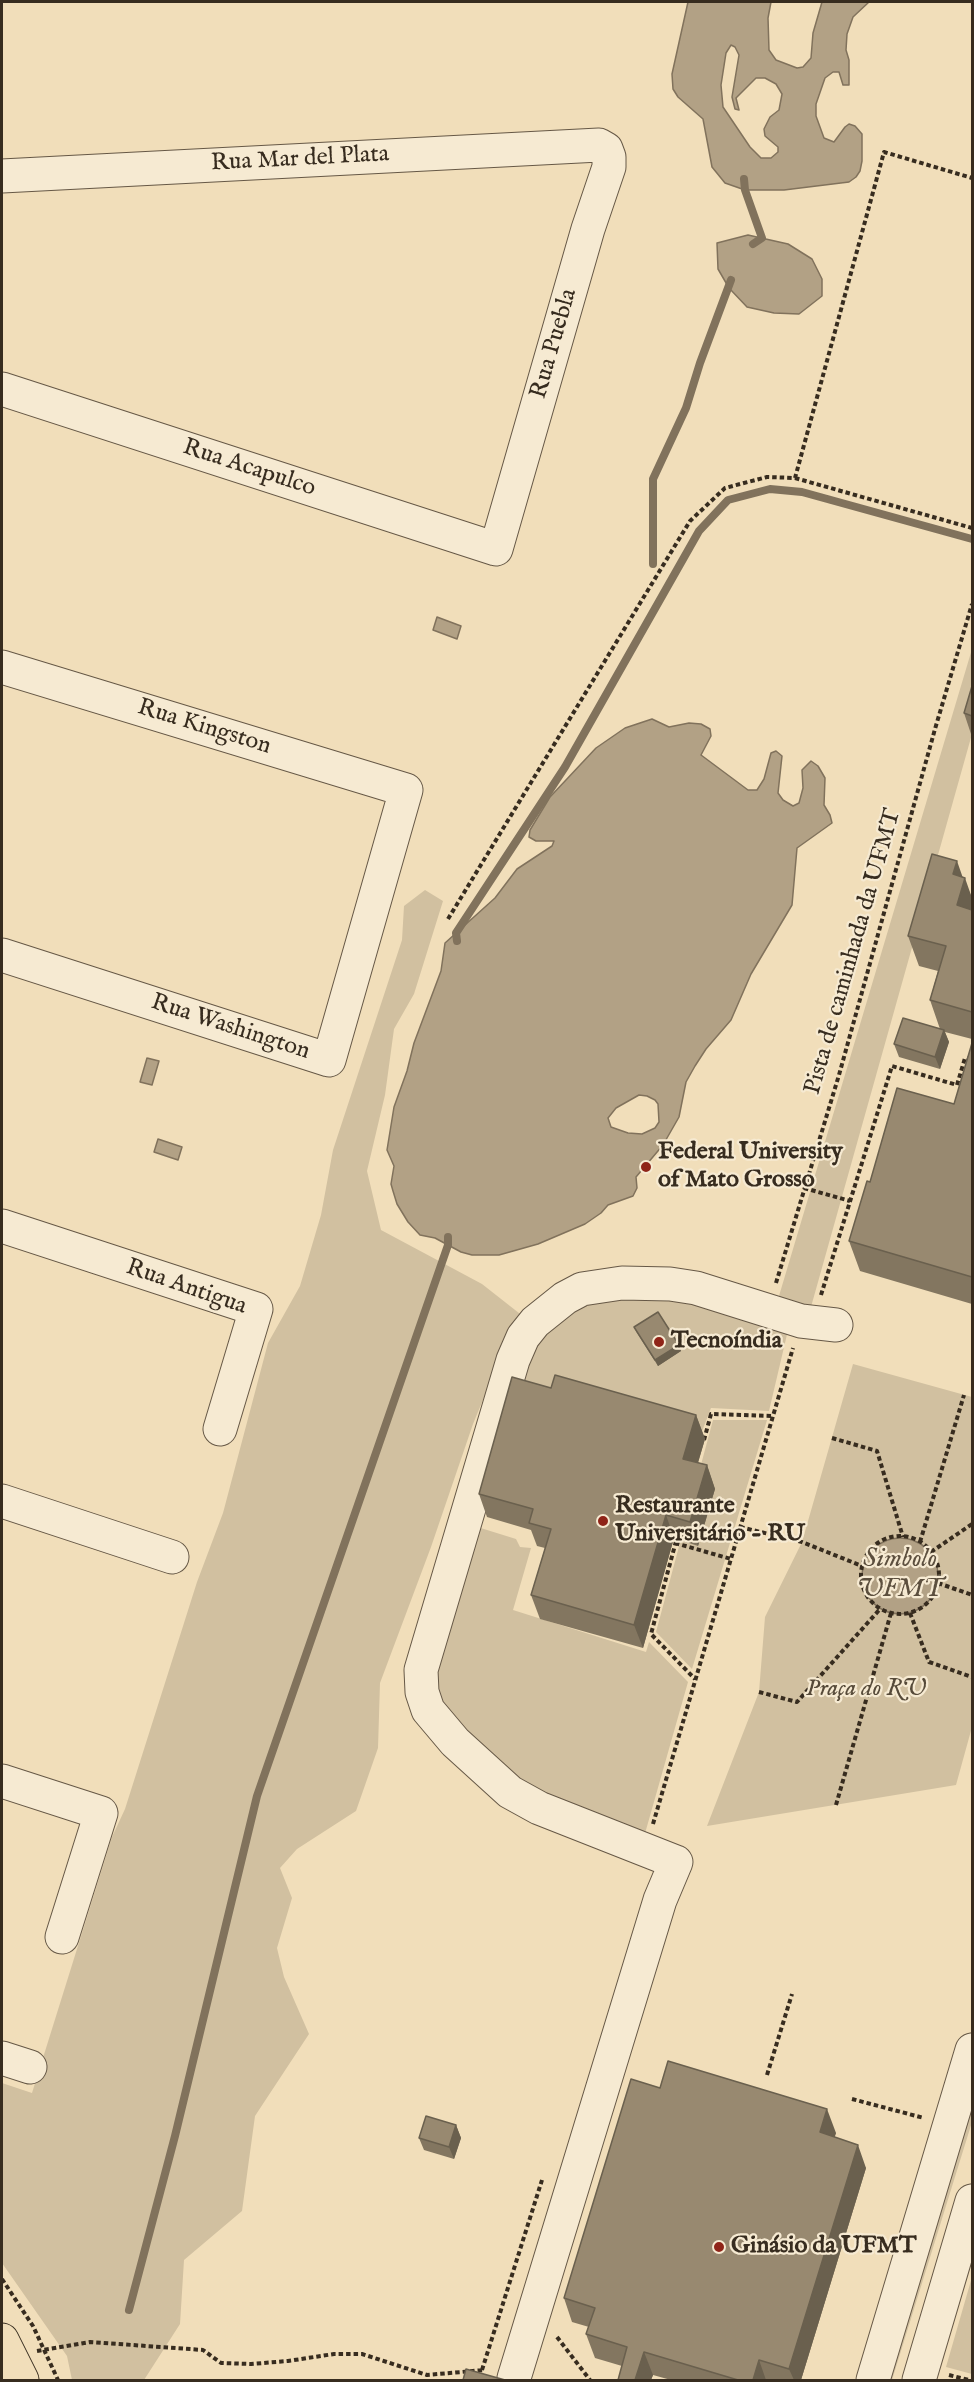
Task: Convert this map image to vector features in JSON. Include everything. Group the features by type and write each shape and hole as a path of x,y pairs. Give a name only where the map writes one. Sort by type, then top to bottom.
{"main road":[{"path":"2,2340 21,2380"}],"street":[{"name":"Rua Mar del Plata","path":"2,176 599,145"},
{"name":"Rua Puebla","path":"496,549 588,230 609,167 606,149 599,145"},
{"name":"Rua Acapulco","path":"2,389 496,549"},
{"name":"Rua Kingston","path":"2,667 406,790"},
{"name":"Rua Washington","path":"2,955 329,1060 406,790"},
{"name":"Rua Antigua","path":"2,1226 256,1309 220,1429"},
{"path":"514,2378 660,1900 676,1862 539,1808 510,1792 455,1742 428,1710 422,1692 421,1670 513,1360 523,1337 535,1322 565,1298 582,1289 622,1283 670,1284 696,1288 824,1324"},
{"path":"2,1501 172,1557"},
{"path":"2,1781 101,1813 62,1937"},
{"path":"873,2380 972,2050"},
{"path":"919,2380 972,2201"}],"path":[{"path":"795,478 884,152 972,178"},
{"path":"448,919 690,521 725,488 767,477 795,478 972,528"},
{"name":"Pista de caminhada da UFMT","path":"768,1310 839,1075 972,604"},
{"path":"824,1324 850,1201 892,1066 957,1085 965,1058 972,1060"},
{"path":"804,1188 850,1201"},
{"path":"920,1542 964,1395"},
{"path":"703,1444 711,1414 773,1416"},
{"path":"832,1438 877,1451 903,1537"},
{"path":"931,1552 972,1524"},
{"path":"680,1526 651,1634 695,1680"},
{"path":"740,1527 802,1542 862,1566"},
{"path":"903,1537 920,1542 931,1552 939,1570 938,1583 927,1603 910,1613 891,1613 880,1609 865,1592 861,1579 862,1566 868,1554 877,1544 889,1538 903,1537"},
{"path":"675,1543 731,1559"},
{"path":"938,1583 972,1595"},
{"path":"759,1692 797,1702 880,1609"},
{"path":"836,1805 891,1613"},
{"path":"910,1613 929,1662 972,1677"},
{"path":"767,2075 792,1994"},
{"path":"852,2099 925,2118"},
{"path":"2,2279 33,2326 57,2380"},
{"path":"557,2337 590,2380"},
{"path":"43,2349 90,2342 203,2350 221,2363 250,2364 334,2354 362,2354 427,2375 482,2370 514,2378"}],"green space":[{"path":"972,649 972,734 809,1314 776,1306"},
{"path":"425,890 443,901 414,994 394,1029 385,1095 367,1171 381,1230 482,1284 524,1317 503,1351 473,1424 431,1547 380,1683 378,1748 356,1811 297,1849 280,1868 292,1898 277,1948 284,1977 309,2034 255,2116 242,2211 184,2260 180,2324 144,2380 72,2380 67,2356 2,2263 2,2083 32,2093 112,1837 125,1809 197,1582 223,1513 268,1343 300,1286 321,1215 333,1150 402,940 404,906"},
{"path":"676,1289 789,1326 769,1411 711,1408 701,1434 557,1405 509,1391 549,1318 583,1296"},
{"name":"Praça do RU","path":"853,1364 972,1397 972,1727 956,1785 707,1826 759,1692 765,1617 802,1542"},
{"path":"713,1420 767,1420 692,1669 656,1632"},
{"path":"471,1525 516,1539 520,1547 531,1548 513,1610 646,1652 649,1642 688,1682 642,1844 519,1790 454,1734 427,1668"},
{"path":"972,2066 972,2122 892,2380 880,2380"},
{"path":"972,2277 972,2374 946,2367"}],"water":[{"path":"688,2 771,2 768,18 769,50 776,60 797,68 803,67 811,58 813,33 822,2 869,2 853,17 847,34 849,85 843,85 839,72 833,72 825,78 816,104 816,116 824,138 834,142 849,124 855,126 862,134 860,171 849,182 784,190 745,190 725,183 712,167 703,119 678,97 673,89 672,74","holes":["731,45 735,47 739,55 732,97 735,109 739,110 736,98 756,78 765,78 776,84 782,94 779,110 770,117 764,129 765,136 778,147 778,152 771,158 761,158 750,147 723,107 721,85 726,53"]},
{"path":"748,235 788,244 812,259 822,279 822,296 799,314 774,313 747,307 729,288 718,269 717,243"},
{"path":"437,617 461,626 457,639 433,630"},
{"path":"652,719 669,727 689,723 701,724 710,729 711,736 701,755 748,790 757,790 764,779 771,753 776,751 782,756 778,793 783,800 793,806 799,803 803,788 802,770 811,761 818,766 825,778 824,805 832,823 797,848 792,905 751,974 731,1020 706,1049 686,1082 679,1117 663,1145 636,1177 637,1188 633,1196 608,1205 585,1224 538,1244 499,1255 472,1255 461,1252 435,1238 420,1235 408,1222 397,1204 393,1191 391,1184 394,1166 387,1150 394,1107 414,1043 441,971 445,943 495,898 517,869 552,846 554,841 536,841 529,837 530,830 550,797 596,748 625,728","holes":["639,1095 647,1096 658,1104 659,1122 655,1128 642,1134 628,1133 611,1127 608,1118 616,1108"]},
{"path":"147,1058 159,1061 152,1085 140,1082"},
{"path":"158,1139 182,1147 178,1160 154,1152"},
{"name":"Simbolo UFMT","path":"893,1538 907,1538 921,1544 932,1555 938,1569 935,1591 927,1603 907,1614 893,1614 879,1608 868,1597 862,1583 862,1569 868,1555 879,1544"}],"building":[{"path":"972,686 972,716 964,713"},
{"path":"932,854 957,861 953,874 965,878 957,905 972,910 972,1012 930,1000 946,946 908,936"},
{"path":"903,1018 944,1030 935,1057 894,1044"},
{"path":"972,1043 972,1277 849,1241 867,1181 870,1182 897,1088 954,1104"},
{"name":"Tecnoíndia","path":"658,1312 679,1345 655,1360 634,1327"},
{"name":"Restaurante Universitário - RU","path":"555,1375 696,1415 683,1459 707,1465 690,1522 666,1515 634,1625 531,1595 551,1529 529,1523 533,1509 479,1494 512,1377 551,1388"},
{"name":"Ginásio da UFMT","path":"668,2061 827,2109 820,2132 858,2145 789,2369 759,2360 753,2380 738,2380 644,2352 635,2380 618,2380 627,2347 586,2334 595,2308 564,2298 631,2079 660,2088"},
{"path":"426,2116 456,2125 449,2147 419,2138"},
{"path":"466,2369 505,2380 463,2380"}],"waterway":[{"path":"744,179 745,190 762,238 753,244"},
{"path":"653,564 653,479 686,408 731,280"},
{"path":"457,941 456,933 565,767 699,531 728,500 770,489 802,492 972,539"},
{"path":"129,2310 175,2136 257,1796 448,1245 448,1237"}],"place":[{"name":"Federal University of Mato Grosso","path":"646,1167"},
{"name":"Tecnoíndia","path":"659,1342"},
{"name":"Restaurante Universitário - RU","path":"603,1521"},
{"name":"Ginásio da UFMT","path":"719,2247"}]}
